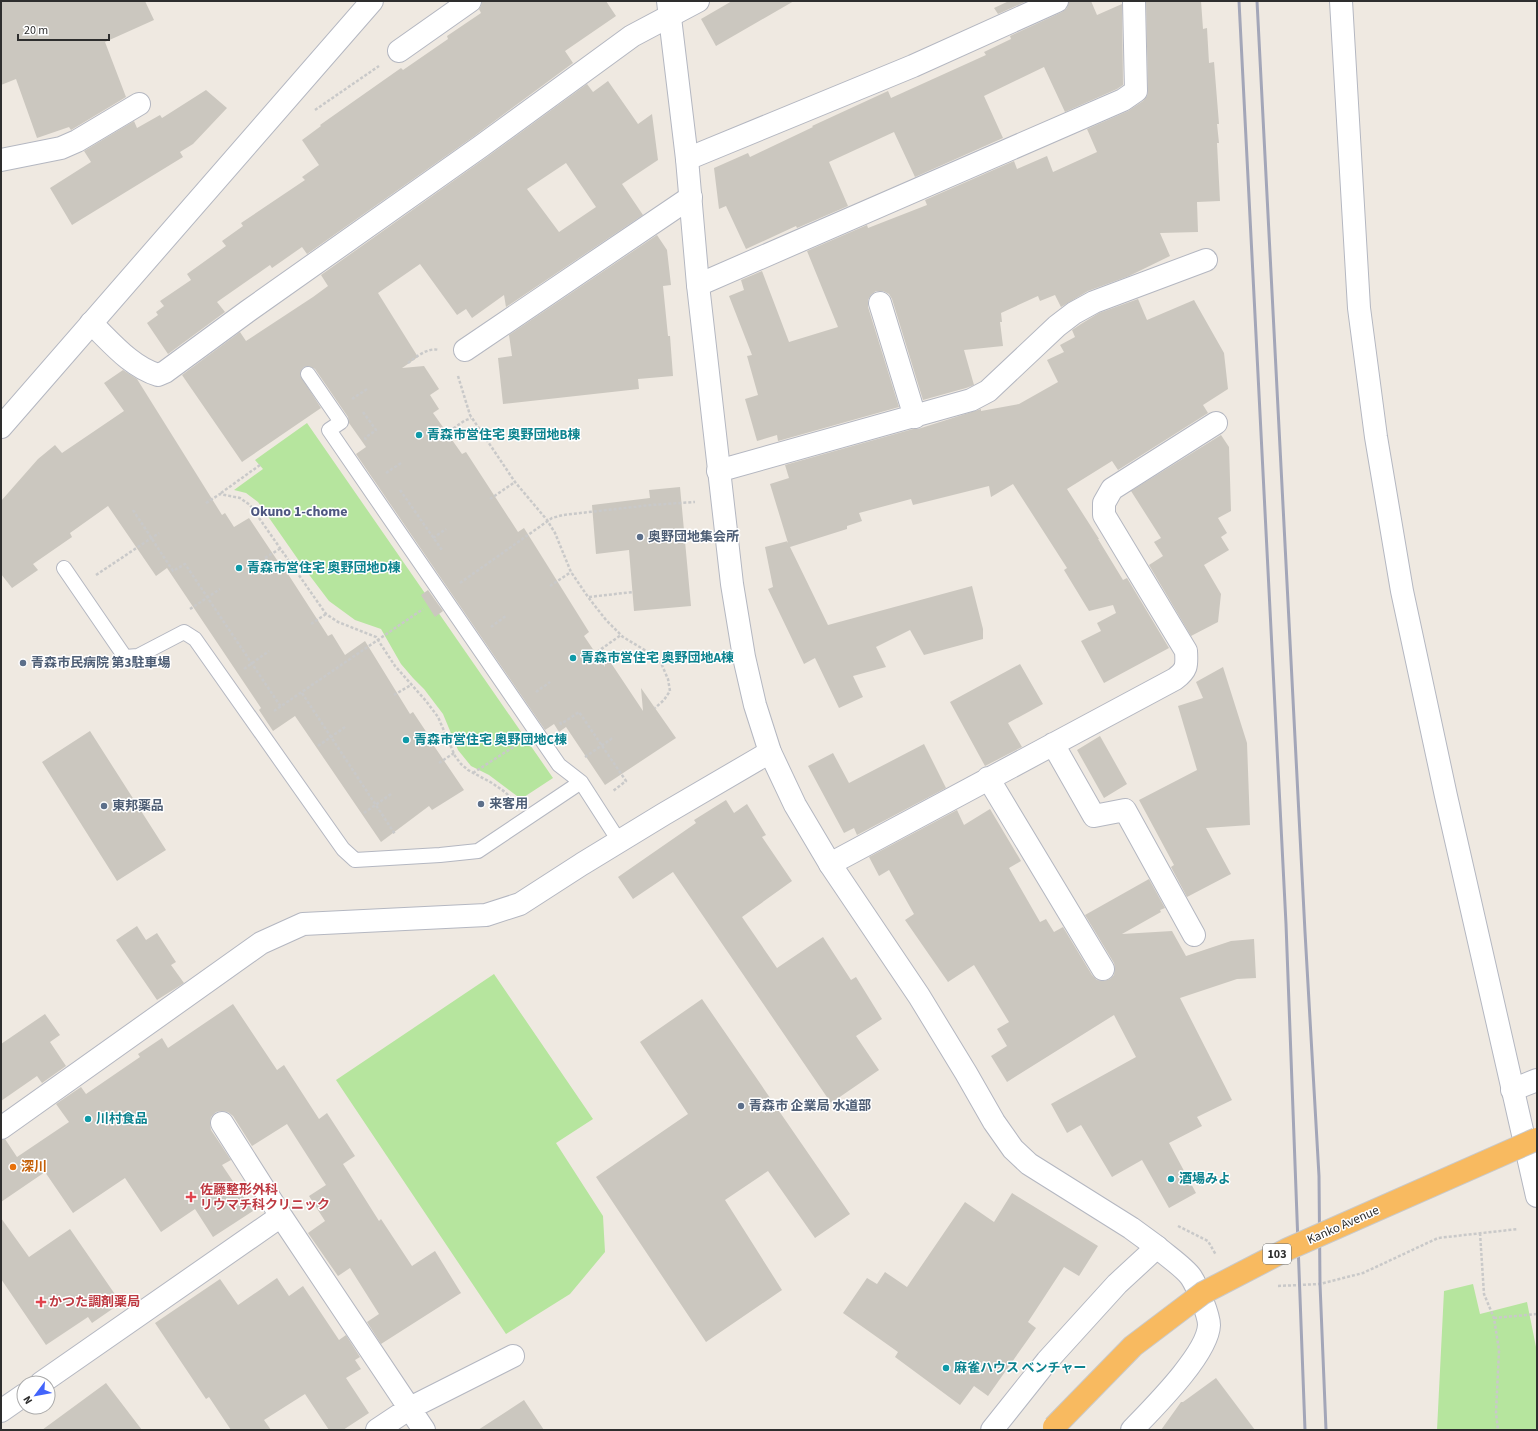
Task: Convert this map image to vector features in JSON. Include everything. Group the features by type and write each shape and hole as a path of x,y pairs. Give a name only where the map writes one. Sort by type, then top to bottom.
{"highway":[{"name":"Kanko Avenue","path":"1054,1427 1133,1346 1203,1293 1288,1249 1537,1139"}],"street":[{"path":"1,427 372,1"},
{"path":"399,51 470,1"},
{"path":"90,323 135,364 150,373 158,375 165,372 248,311 480,147 669,8 698,1"},
{"path":"687,159 913,66 1057,1"},
{"path":"698,285 1123,100 1136,91 1134,1"},
{"path":"1341,1 1359,308 1376,437 1402,591 1447,804 1537,1196"},
{"path":"669,8 687,159 698,285 718,471 732,584 744,657 755,705 770,752 795,805 830,864 919,996 994,1122 1013,1149 1029,1164 1157,1247 1191,1276 1202,1300 1209,1325 1205,1341 1196,1357 1161,1400 1132,1430"},
{"path":"1,160 61,148 77,141 139,104"},
{"path":"466,350 691,198"},
{"path":"718,471 971,400 988,391 1057,326 1074,313 1094,302 1206,260"},
{"path":"880,303 915,416"},
{"path":"830,864 1175,679 1183,673 1187,665 1186,651 1104,515 1104,503 1112,489 1216,423"},
{"path":"1053,744 1094,816 1125,810 1194,935"},
{"path":"1,1128 261,943 303,924 486,916 520,904 619,841 770,752"},
{"path":"988,778 1103,969"},
{"path":"1512,1090 1537,1080"},
{"path":"222,1123 281,1216 424,1430"},
{"path":"52,1375 281,1216"},
{"path":"992,1430 1047,1362 1117,1284 1157,1247"},
{"path":"377,1430 410,1408 513,1356"},
{"path":"1,1411 16,1401"}],"lane":[{"path":"308,374 341,422 329,430 535,732 559,766 581,782 619,841"},
{"path":"64,568 125,657 138,656 184,632 195,639 343,850 355,860 478,851 581,782"}],"path":[{"path":"315,110 399,51"},
{"path":"408,363 421,354 434,349 440,350"},
{"path":"456,370 472,418 515,482 547,520 555,533 571,572 588,597 606,620 621,635 653,655 660,663 668,678 670,691 664,700 655,708"},
{"path":"354,398 367,389"},
{"path":"350,393 358,405"},
{"path":"362,411 376,430 364,438 368,444"},
{"path":"441,437 464,421 472,418"},
{"path":"384,466 388,472 401,463"},
{"path":"206,503 260,465"},
{"path":"490,499 515,482"},
{"path":"397,485 446,556"},
{"path":"220,494 240,498 250,505 326,614 338,622 376,637 379,640 395,666 438,717 454,753 461,764 505,792 528,817"},
{"path":"255,724 442,596 547,520 563,515 651,505 700,502"},
{"path":"133,510 173,571 185,564 281,707"},
{"path":"433,537 446,529"},
{"path":"77,587 160,532"},
{"path":"265,558 281,548"},
{"path":"550,586 571,572"},
{"path":"459,575 467,587"},
{"path":"184,632 184,623 181,616 220,589"},
{"path":"588,597 633,592"},
{"path":"311,624 326,614"},
{"path":"497,632 493,625 507,615"},
{"path":"597,652 621,635"},
{"path":"225,682 270,651"},
{"path":"538,691 550,682"},
{"path":"534,684 542,696"},
{"path":"394,695 411,685"},
{"path":"302,693 395,832 397,839 408,857"},
{"path":"557,719 561,724 579,712 626,781 594,803"},
{"path":"318,746 345,727"},
{"path":"473,773 535,732"},
{"path":"602,745 614,736"},
{"path":"439,763 454,753"},
{"path":"364,813 391,794"},
{"path":"1178,1226 1208,1241 1219,1259"},
{"path":"1277,1286 1320,1284 1363,1273 1438,1238 1518,1229"},
{"path":"1480,1233 1484,1294 1494,1318 1499,1350 1496,1413 1498,1430"},
{"path":"1494,1318 1537,1314"}],"green space":[{"path":"307,423 553,778 521,799 489,775 471,766 458,750 443,714 424,689 401,664 381,629 355,620 329,601 258,502 246,493 234,490 263,469 255,460"},
{"path":"494,974 593,1119 556,1143 603,1216 605,1252 570,1294 506,1334 336,1080"},
{"path":"1473,1284 1480,1314 1527,1302 1537,1352 1537,1430 1437,1430 1444,1291"}],"building":[{"path":"1,1 145,1 154,20 105,42 126,97 71,130 69,127 37,138 16,79 1,85"},
{"path":"482,1 606,1 616,16 565,51 573,63 473,137 307,254 302,247 272,268 270,265 217,302 225,312 168,354 147,323 158,315 156,312 164,306 160,301 191,280 187,274 226,246 222,241 243,226 241,223 305,180 302,177 319,165 302,140 321,126 320,125 401,68 403,70 448,39 447,36 481,13 479,9"},
{"path":"732,1 794,1 716,46 701,19"},
{"path":"1009,1 1027,1 998,14 994,8"},
{"path":"1069,1 1091,1 1097,15 1122,4 1123,85 1065,112 1044,67 984,96 1003,138 915,177 894,132 829,162 848,206 797,228 796,226 746,249 726,206 719,209 714,168 748,153 750,157 813,127 812,126 888,91 891,98 986,55 984,52 1011,39 1010,36 1062,12 1067,8"},
{"path":"1146,1 1201,1 1203,29 1207,28 1209,63 1214,62 1219,124 1217,124 1219,143 1217,143 1220,201 1197,202 1198,232 1160,233 1170,256 1129,276 1088,291 1061,307 1055,295 1040,301 1038,296 1001,313 1002,322 1000,322 1003,346 964,350 974,385 923,400 892,299 889,294 883,291 876,291 868,300 868,307 899,407 778,441 777,435 757,441 745,399 758,395 747,356 752,355 729,296 744,290 741,280 762,271 789,342 838,327 807,251 867,225 868,228 927,205 925,200 1014,161 1017,169 1047,156 1053,172 1097,152 1087,129 1128,111 1143,101 1147,96"},
{"path":"608,81 638,124 652,114 658,160 622,184 643,215 506,307 504,295 472,318 466,309 457,315 420,264 378,293 418,357 402,368 424,366 439,389 430,395 439,409 433,413 462,454 466,452 518,532 524,528 589,632 584,636 605,667 603,651 643,711 641,688 676,738 605,785 566,727 559,732 554,724 545,730 356,454 366,447 349,423 348,417 315,369 308,366 304,367 301,370 300,375 321,408 242,462 182,375 240,332 246,341 313,297 328,286 321,275 587,84 593,92","holes":["566,163 596,207 559,232 527,189"]},
{"path":"206,90 227,108 193,144 180,152 183,157 72,225 50,188 91,162 84,151 134,121 137,128 160,115 162,118"},
{"path":"657,235 667,250 671,285 663,286 668,336 670,336 673,376 638,379 639,389 503,404 498,358 512,356 509,335"},
{"path":"1138,299 1147,320 1194,300 1224,353 1228,389 1203,405 1208,413 1118,470 1112,461 1067,489 1123,580 1127,578 1169,648 1104,683 1081,641 1101,631 1097,623 1116,613 1113,605 1089,611 1064,570 1067,568 1013,484 991,497 989,486 913,505 911,499 859,513 862,521 847,526 847,529 790,547 828,625 972,586 983,629 983,639 924,655 910,630 876,647 886,667 853,676 863,697 839,708 815,658 804,664 768,589 773,587 765,547 787,541 770,484 789,478 785,465 913,429 918,429 981,409 981,411 1019,404 1058,382 1047,360 1064,352 1060,345 1075,337 1072,330 1099,313"},
{"path":"123,370 137,379 222,515 225,513 234,527 249,518 285,572 286,571 328,636 332,634 345,655 365,641 410,714 413,712 464,790 432,810 429,806 381,842 295,716 273,731 259,710 261,708 167,568 156,576 108,506 70,533 72,537 33,564 38,570 12,588 1,574 1,501 38,459 55,445 62,453 124,411 104,383"},
{"path":"1221,435 1229,447 1231,511 1218,518 1227,533 1221,537 1229,550 1204,565 1221,594 1218,622 1191,636 1149,565 1163,556 1154,542 1161,538 1131,491"},
{"name":"奥野団地集会所","path":"680,487 691,606 634,611 629,550 596,554 592,505 650,498 649,490"},
{"path":"428,590 443,611 435,617 421,595"},
{"path":"1020,664 1043,704 1008,723 1022,747 985,766 950,702"},
{"path":"1223,667 1247,743 1250,825 1206,828 1231,874 1187,897 1171,867 1174,865 1139,800 1197,770 1178,706 1203,698 1196,682"},
{"name":"東邦薬品","path":"90,731 166,850 117,881 42,762"},
{"path":"1100,736 1127,784 1104,798 1077,750"},
{"path":"924,744 946,788 857,835 854,828 844,833 808,766 833,753 849,783"},
{"path":"726,800 734,813 747,804 766,835 762,837 792,881 742,917 777,968 823,937 851,980 856,977 882,1019 856,1036 879,1070 831,1103 673,872 633,899 618,877 696,823 694,820"},
{"path":"990,809 1021,861 1009,868 1040,922 1046,919 1054,932 1063,927 1092,975 1097,980 1104,981 1110,979 1114,975 1115,968 1114,963 1085,915 1149,879 1165,908 1160,910 1161,912 1122,934 1172,931 1186,956 1231,941 1254,939 1256,978 1237,979 1180,998 1232,1100 1197,1117 1202,1126 1169,1143 1196,1193 1169,1208 1142,1160 1112,1177 1081,1125 1067,1133 1051,1104 1136,1057 1114,1015 1007,1082 991,1056 1007,1046 997,1029 1009,1022 974,965 948,982 905,920 914,914 889,870 879,876 869,857 957,810 964,825"},
{"path":"137,926 146,940 157,933 176,962 171,965 184,983 157,1000 116,940"},
{"path":"702,999 850,1214 815,1238 768,1171 725,1200 782,1290 706,1342 596,1177 688,1114 640,1042"},
{"path":"233,1004 277,1070 284,1065 319,1119 327,1113 355,1156 343,1164 379,1221 381,1219 412,1266 435,1251 461,1293 381,1344 367,1322 379,1314 350,1268 338,1276 308,1233 325,1221 309,1196 326,1185 287,1124 252,1146 233,1116 228,1112 216,1112 211,1117 211,1130 231,1160 222,1165 253,1211 213,1237 195,1209 161,1232 125,1178 73,1213 45,1172 1,1202 1,1140 5,1139 17,1157 69,1122 56,1104 81,1087 86,1094 140,1057 138,1054 162,1038 168,1048"},
{"path":"45,1014 60,1035 50,1042 66,1066 42,1083 37,1076 1,1101 1,1044"},
{"path":"1012,1193 1098,1246 1079,1276 1064,1267 1028,1322 1036,1328 988,1396 974,1386 960,1405 895,1357 898,1352 843,1313 867,1278 877,1284 885,1272 907,1287 965,1202 994,1222"},
{"path":"1,1218 29,1257 70,1229 121,1303 92,1323 88,1317 46,1345 1,1279"},
{"path":"277,1278 289,1296 303,1286 339,1340 346,1335 360,1357 355,1360 361,1369 346,1378 369,1413 343,1430 329,1430 305,1394 264,1420 271,1430 231,1430 209,1397 206,1399 155,1323 220,1279 238,1305"},
{"path":"1216,1378 1255,1430 1161,1430 1181,1402"},
{"path":"106,1383 142,1430 42,1430"},
{"path":"524,1400 544,1430 478,1430"}],"railway":[{"path":"1239,1 1286,924 1305,1430"},
{"path":"1257,1 1319,1176 1320,1284 1326,1430"}],"place":[{"name":"青森市営住宅 奥野団地B棟","path":"419,435"},
{"name":"奥野団地集会所","path":"640,537"},
{"name":"青森市営住宅 奥野団地D棟","path":"239,568"},
{"name":"青森市営住宅 奥野団地A棟","path":"573,658"},
{"name":"青森市民病院 第3駐車場","path":"23,663"},
{"name":"青森市営住宅 奥野団地C棟","path":"406,740"},
{"name":"来客用","path":"481,804"},
{"name":"東邦薬品","path":"104,806"},
{"name":"青森市 企業局 水道部","path":"741,1106"},
{"name":"川村食品","path":"88,1119"},
{"name":"深川","path":"13,1167"},
{"name":"酒場みよ","path":"1171,1179"},
{"name":"佐藤整形外科 リウマチ科クリニック","path":"191,1197"},
{"name":"かつた調剤薬局","path":"41,1302"},
{"name":"麻雀ハウス ベンチャー","path":"946,1368"}],"district":[{"name":"Okuno 1-chome","path":"299,512"}]}
